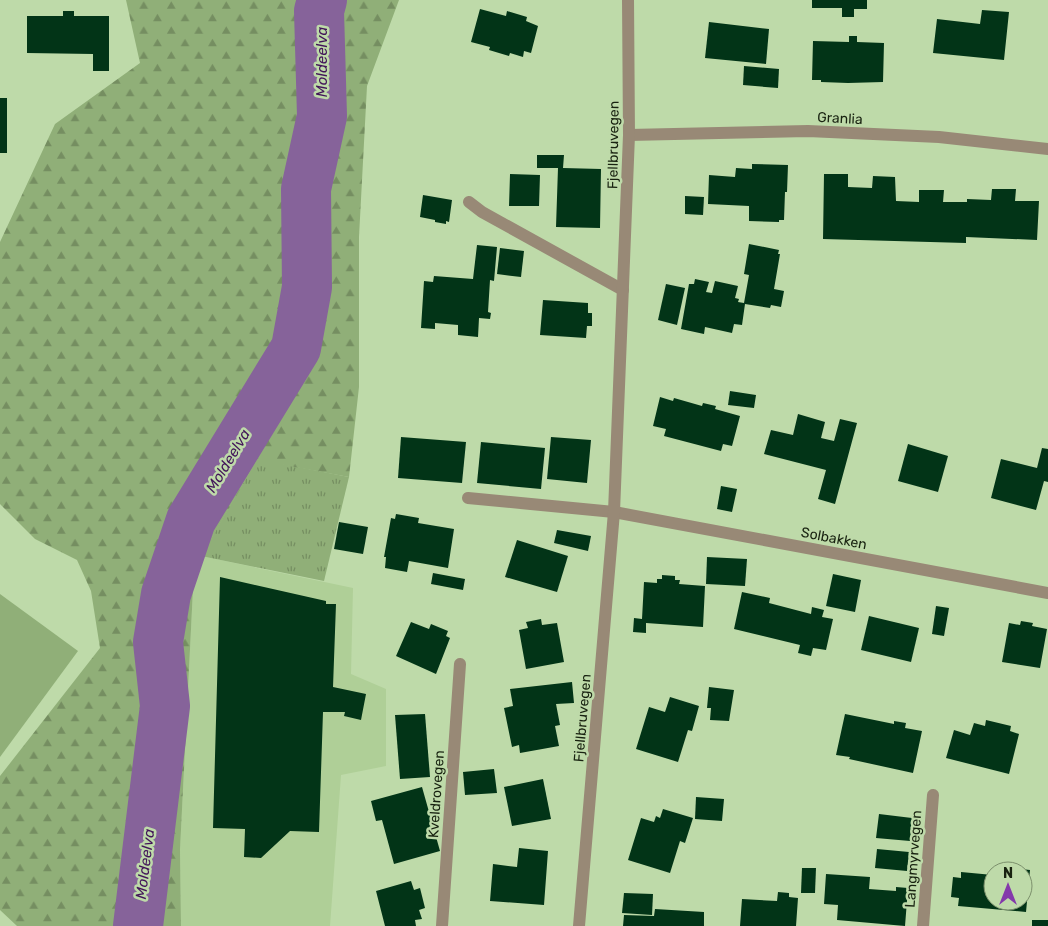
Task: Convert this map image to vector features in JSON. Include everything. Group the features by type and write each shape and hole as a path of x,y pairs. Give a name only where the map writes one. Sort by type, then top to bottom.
{"street":[{"name":"Fjellbruvegen","path":"579,926 614,512 629,135 628,0"},
{"name":"Granlia","path":"629,135 808,131 939,137 1048,149"},
{"path":"469,202 482,212 623,290"},
{"path":"468,498 614,512"},
{"name":"Solbakken","path":"614,512 1048,593"},
{"name":"Kveldrovegen","path":"442,926 460,664"},
{"name":"Langmyrvegen","path":"923,926 933,795"}],"shaded area":[{"path":"201,556 353,588 351,674 386,689 386,766 341,775 330,926 181,926 180,850 194,569"}],"green space":[{"path":"126,0 399,0 367,86 359,237 359,387 349,477 257,460 194,569 180,850 181,926 17,926 0,910 0,776 100,648 91,591 77,560 35,539 0,504 0,242 55,124 140,63"},
{"path":"257,459 349,477 324,581 201,556"},
{"path":"0,594 78,651 0,757"}],"building":[{"path":"812,0 867,0 867,9 854,9 854,17 842,17 842,8 812,8"},
{"path":"480,9 506,16 507,11 527,17 526,21 538,26 531,53 524,51 523,57 510,53 509,56 489,50 490,47 471,42"},
{"path":"982,10 1009,12 1004,60 933,53 937,19 980,24"},
{"path":"63,11 74,11 74,16 109,16 109,71 93,71 93,54 27,53 27,16 63,16"},
{"path":"709,22 769,29 766,64 705,58"},
{"path":"849,36 857,36 857,42 884,43 883,82 848,83 812,80 813,41 849,42"},
{"path":"744,66 779,69 778,88 743,85"},
{"path":"0,98 7,98 7,153 0,153"},
{"path":"537,155 564,155 563,168 601,169 600,228 556,227 558,168 537,168"},
{"path":"752,164 788,165 784,220 779,220 779,222 749,221 749,206 708,204 709,175 735,177 736,168 752,169"},
{"path":"510,174 540,175 539,206 509,206"},
{"path":"824,174 848,174 848,187 872,188 873,176 895,177 896,201 919,202 919,190 944,190 943,202 967,202 967,199 991,200 992,189 1016,189 1015,201 1039,201 1037,240 966,237 966,243 823,239"},
{"path":"423,195 452,200 449,222 446,221 446,224 420,217"},
{"path":"685,196 704,197 703,215 685,214"},
{"path":"749,244 779,250 778,254 780,254 774,289 784,291 781,307 771,305 770,308 745,304 742,325 734,324 732,333 705,327 704,334 681,329 689,284 694,284 695,279 709,282 706,292 712,293 715,281 738,286 735,298 739,299 738,302 744,303 749,275 744,274"},
{"path":"477,245 497,247 494,281 490,280 488,312 491,313 490,319 479,318 478,337 458,335 458,325 435,323 435,329 421,328 424,281 433,282 434,276 473,279"},
{"path":"500,248 524,251 521,277 497,274"},
{"path":"666,284 685,288 677,325 658,320"},
{"path":"543,300 588,303 588,313 592,313 592,326 587,326 586,338 540,335"},
{"path":"730,391 756,395 754,408 728,405"},
{"path":"660,397 673,401 674,398 702,406 703,403 716,406 715,409 740,416 732,446 723,444 721,451 664,436 666,429 653,426"},
{"path":"798,414 825,422 821,438 834,441 840,419 857,423 835,504 818,499 826,470 764,454 771,430 793,435"},
{"path":"401,437 466,442 462,483 398,478"},
{"path":"551,437 591,440 587,483 547,479"},
{"path":"481,442 545,448 541,489 477,483"},
{"path":"908,444 948,456 938,492 898,481"},
{"path":"1042,448 1048,449 1048,482 1044,481 1036,510 991,498 1001,459 1037,468"},
{"path":"721,486 737,489 732,512 717,509"},
{"path":"396,514 419,518 418,523 454,529 448,568 409,561 407,572 385,568 386,557 384,557 391,518 395,519"},
{"path":"339,522 368,527 363,554 334,549"},
{"path":"557,530 591,536 588,551 554,543"},
{"path":"517,540 568,556 557,592 505,577"},
{"path":"707,557 747,559 745,586 706,584"},
{"path":"433,573 465,579 463,590 431,584"},
{"path":"833,574 861,580 855,612 826,606"},
{"path":"662,575 675,576 675,580 680,580 679,584 705,586 703,627 646,623 646,633 633,632 634,618 642,619 644,582 657,583 657,579 662,579"},
{"path":"220,577 326,601 326,604 336,604 333,687 366,694 361,720 344,716 345,712 323,712 319,832 290,831 261,858 244,857 245,829 213,828"},
{"path":"742,592 770,598 769,603 811,614 812,607 824,610 822,617 833,619 826,650 813,648 811,656 798,653 800,645 734,629"},
{"path":"936,606 949,608 944,636 932,634"},
{"path":"869,616 919,628 911,662 861,650"},
{"path":"541,619 542,625 557,623 564,662 526,669 519,630 528,628 526,622"},
{"path":"1021,621 1033,623 1032,626 1047,629 1040,668 1002,662 1009,623 1020,625"},
{"path":"411,622 429,629 431,624 448,631 446,636 450,638 436,674 396,656"},
{"path":"572,682 574,703 556,704 560,725 555,726 559,746 520,753 519,745 512,747 504,708 513,706 510,689"},
{"path":"709,687 734,690 729,721 710,720 711,708 707,708"},
{"path":"670,697 699,706 692,731 688,730 678,762 636,749 649,707 665,712"},
{"path":"425,714 430,777 400,779 395,715"},
{"path":"845,714 894,724 894,721 906,723 905,728 922,731 913,773 836,755"},
{"path":"986,720 1011,726 1010,731 1019,734 1009,774 946,758 954,730 970,735 974,723 985,726"},
{"path":"494,769 497,793 465,795 463,772"},
{"path":"543,779 551,819 512,826 504,787"},
{"path":"422,787 440,851 394,864 382,820 376,821 371,801"},
{"path":"696,797 724,799 722,821 695,819"},
{"path":"663,809 693,818 685,843 680,841 670,873 628,860 641,818 654,822 656,816 660,818"},
{"path":"879,814 912,818 910,841 876,838"},
{"path":"519,848 548,851 544,905 490,901 493,864 517,867"},
{"path":"877,849 909,852 907,871 875,868"},
{"path":"802,868 816,868 815,893 801,893"},
{"path":"961,872 983,874 983,908 958,906 959,898 951,897 953,877 961,878"},
{"path":"826,874 870,877 869,889 896,891 896,887 908,888 905,926 837,920 838,905 824,904"},
{"path":"411,881 414,890 420,888 425,908 419,910 422,919 415,920 416,926 385,926 376,891"},
{"path":"778,892 789,893 789,897 798,898 796,926 740,926 742,899 777,901"},
{"path":"624,893 653,894 652,915 622,913"},
{"path":"655,909 704,912 704,926 623,926 624,915 654,916"},
{"path":"1032,920 1048,920 1048,926 1032,926"}],"waterway":[{"name":"Moldeelva","path":"138,926 165,706 158,642 166,594 191,520 296,348 307,287 306,189 322,116 319,11 322,0"}]}
